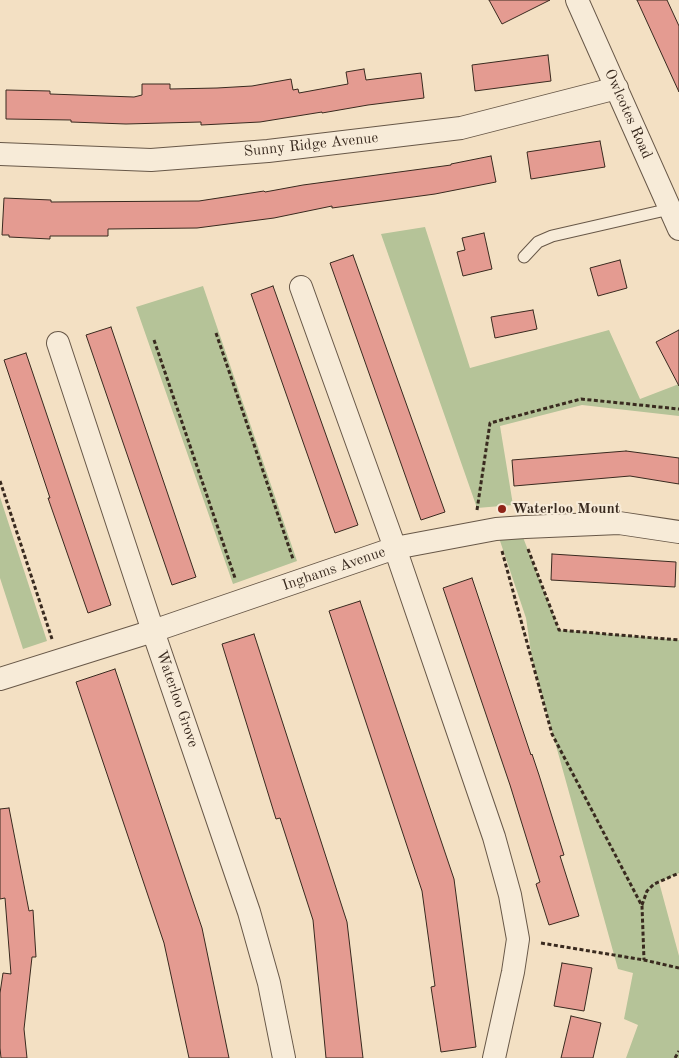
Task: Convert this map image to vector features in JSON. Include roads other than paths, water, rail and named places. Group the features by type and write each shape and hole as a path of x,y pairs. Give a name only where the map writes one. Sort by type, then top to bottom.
{"street":[{"name":"Owlcotes Road","path":"577,0 675,219"},
{"name":"Sunny Ridge Avenue","path":"0,154 151,160 268,151 460,128 617,88"},
{"path":"301,287 395,548 494,837 510,895 518,939 513,972 494,1058"},
{"name":"Waterloo Grove","path":"58,343 153,631 249,912 269,983 284,1058"},
{"name":"Inghams Avenue","path":"0,679 153,631 395,548 496,529 619,523 679,532"}],"lane":[{"path":"524,257 538,242 552,236 675,219"}],"place":[{"name":"Waterloo Mount","path":"502,509"}]}
